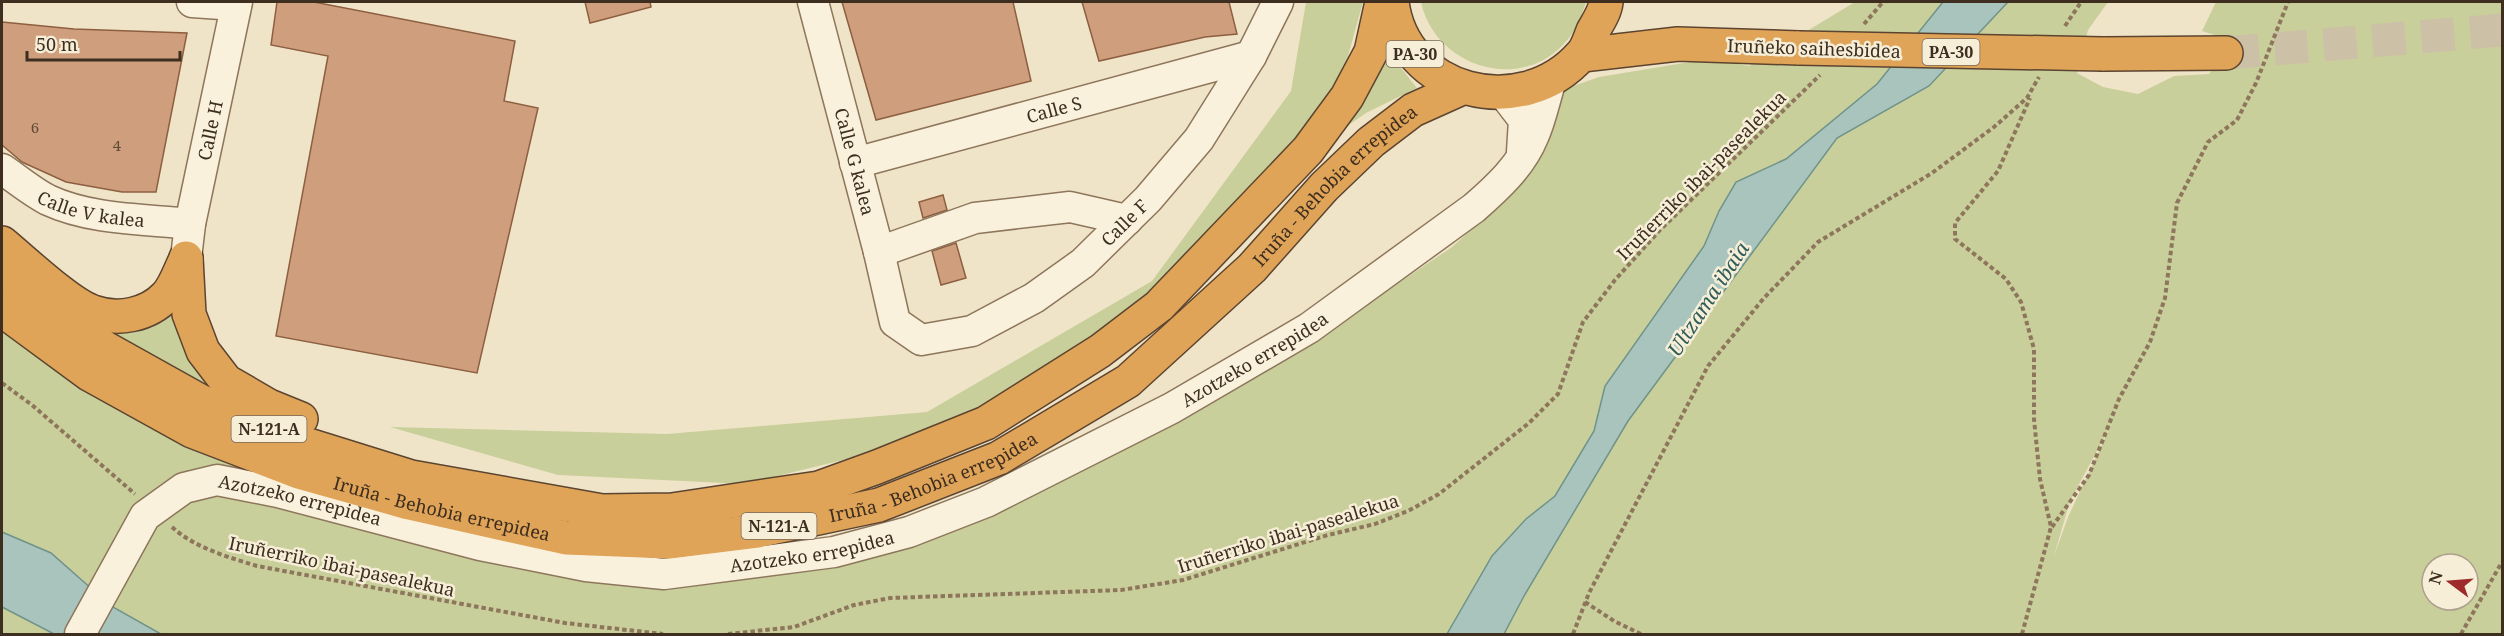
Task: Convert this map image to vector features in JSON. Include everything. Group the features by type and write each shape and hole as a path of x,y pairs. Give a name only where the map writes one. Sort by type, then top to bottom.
{"highway":[{"name":"Iruña - Behobia errepidea","path":"2,271 29,294 105,348 200,401 305,444 411,477 602,512 672,510 819,488 986,423 1100,351 1159,306 1308,150 1347,97 1371,52 1382,2"},
{"name":"PA-30","path":"1392,2 1394,20 1406,44 1423,64 1462,88 1504,94 1551,80 1582,54 1606,2"},
{"name":"Iruñeko saihesbidea","path":"1582,54 1678,44 2103,54 2226,53"},
{"name":"Iruña - Behobia errepidea","path":"2,310 89,374 192,431 298,472 409,503 566,538 668,542 757,531 879,505 999,458 1128,381 1252,268 1324,187 1371,142 1413,110 1462,88"},
{"path":"2,243 76,302 93,312 120,317 146,311 167,295 186,258"},
{"path":"186,258 189,314 203,351 226,381 269,406 328,430 571,506"}],"street":[{"path":"192,2 237,3"},
{"name":"Calle G kalea","path":"813,2 895,321"},
{"name":"Calle F","path":"895,321 921,340 972,331 1034,298 1083,263 1127,220 1199,139 1251,56 1278,2"},
{"name":"Calle H","path":"186,258 190,224 237,3"},
{"name":"Calle S","path":"855,163 1251,56"},
{"name":"Azotzeko errepidea","path":"80,634 145,516 184,488 217,480 278,492 480,545 586,566 664,574 834,552 909,531 986,502 1172,408 1309,328 1498,188 1522,158 1534,137 1551,80"},
{"path":"1504,94 1524,120 1522,158"},
{"name":"Calle V kalea","path":"2,169 47,199 73,208 108,216 190,224"},
{"path":"879,252 975,218 1070,207 1127,220"}],"path":[{"path":"1861,28 1883,2"},
{"path":"2022,634 2052,527 2089,476 2119,399 2150,342 2165,298 2177,203 2208,142 2237,120 2256,83 2288,2"},
{"name":"Iruñerriko ibai-pasealekua","path":"728,634 794,627 854,605 890,598 1121,590 1183,580 1328,535 1375,525 1408,511 1439,494 1529,423 1558,394 1583,322 1615,280 1660,230 1824,71"},
{"path":"1573,634 1585,602 1618,534 1708,366 1764,298 1818,242 1932,173 1994,127 2027,98 2041,74 1998,171 1955,223 1955,239 2006,279 2021,302 2034,349 2036,439 2040,479 2052,527"},
{"name":"Iruñerriko ibai-pasealekua","path":"2,383 32,405 178,532 225,557 257,566 565,623 663,634"},
{"path":"2461,634 2502,562"},
{"path":"1585,602 1614,621 1641,634"}],"green space":[{"path":"1306,2 1363,2 1338,92 1279,164 1154,291 1011,401 880,451 745,484 558,475 390,427 667,434 927,412 1152,281 1291,91"},
{"path":"1421,2 1586,2 1571,36 1562,46 1543,60 1522,68 1500,69 1479,65 1459,56 1442,42 1429,24"},
{"path":"1855,2 2108,2 2088,30 2077,73 2103,87 2138,94 2174,76 2209,74 2226,53 2221,37 2202,31 2216,2 2502,2 2502,634 2,634 2,315 664,574 909,532 1335,326 1452,247 1513,192 1562,90 1599,77 1708,59 1749,66","holes":["2113,421 2068,517 2054,556 2070,501"]},
{"path":"1389,53 1417,88 1366,113 1343,129 1377,78"},
{"path":"177,300 180,340 198,368 236,403 87,321"}],"water":[{"name":"Ultzama ibaia","path":"1943,2 2008,2 1929,86 1837,138 1628,421 1524,596 1504,634 1447,634 1492,556 1526,519 1555,496 1594,431 1605,386 1704,246 1719,211 1736,182 1786,159 1877,84"},
{"path":"2,532 51,553 111,606 161,634 54,634 2,607"}],"building":[{"path":"277,2 314,2 515,41 504,101 538,108 477,373 276,336 328,56 271,45"},
{"path":"585,2 650,2 651,7 590,23"},
{"path":"842,2 1013,2 1031,81 876,120"},
{"path":"1082,2 1229,2 1237,34 1205,37 1099,61"},
{"path":"2,22 74,29 187,33 156,192 122,192 66,182 22,162 2,145"},
{"path":"943,195 947,210 923,218 919,202"},
{"path":"956,243 966,278 941,285 932,251"}],"tunnel":[{"path":"2226,53 2502,30"}]}
